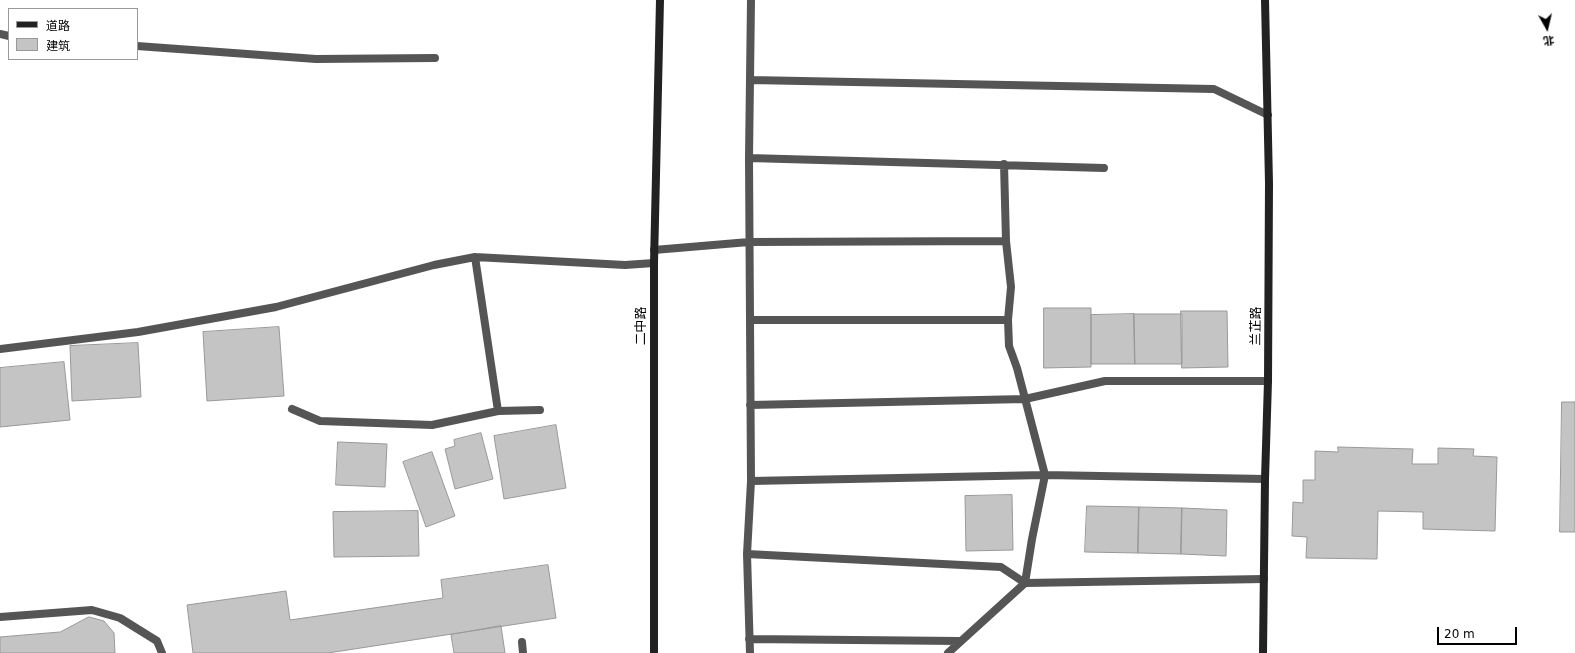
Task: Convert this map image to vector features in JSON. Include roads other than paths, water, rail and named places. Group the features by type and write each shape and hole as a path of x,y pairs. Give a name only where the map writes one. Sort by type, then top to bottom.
{"street":[{"name":"二中路","path":"654,653 654,250 660,0"},
{"path":"750,653 747,554 751,481 751,320 748,158 751,0"},
{"name":"兰芷路","path":"1263,653 1265,478 1268,381 1268,116 1265,0"},
{"path":"138,46 316,59 435,58"},
{"path":"750,80 1214,88 1268,116"},
{"path":"748,158 1104,168"},
{"path":"948,653 959,641 1025,583 1045,475 1018,368 1009,346 1008,320 1011,288 1006,241 1004,164"},
{"path":"654,250 749,242 1006,241"},
{"path":"0,349 138,332 276,307 434,265 475,257 625,265 654,263"},
{"path":"475,257 498,411"},
{"path":"751,320 1008,320"},
{"path":"750,405 1025,399 1105,381 1268,381"},
{"path":"292,409 320,421 432,425 498,411 540,410"},
{"path":"751,481 1045,475 1265,478"},
{"path":"747,554 1001,567 1025,583 1264,579"},
{"path":"0,617 92,610 120,618 157,641 162,653"},
{"path":"749,639 959,641"},
{"path":"522,642 523,653"}]}
